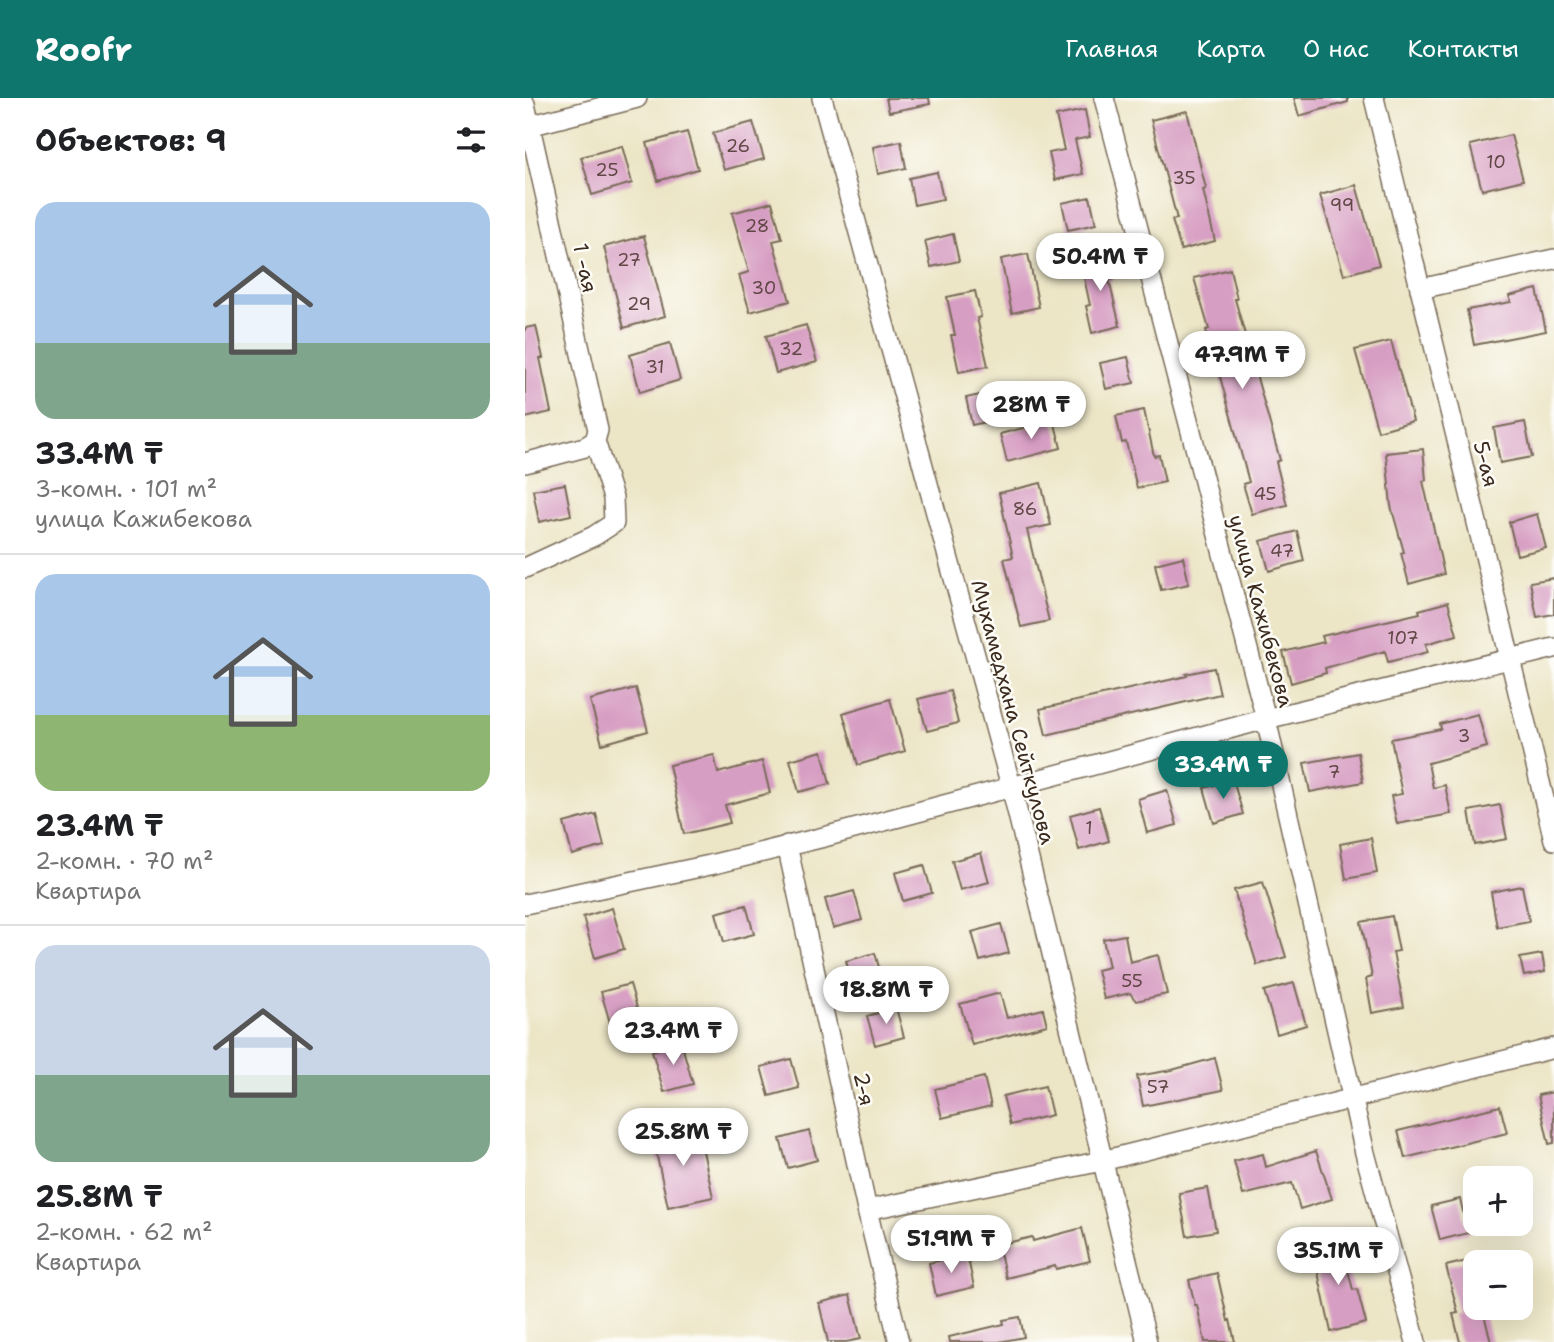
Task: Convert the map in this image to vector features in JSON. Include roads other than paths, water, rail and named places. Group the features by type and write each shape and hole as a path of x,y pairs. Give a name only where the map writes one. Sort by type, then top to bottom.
{"street":[{"path":"528,126 637,98"},
{"name":"Мухамедхана Сейткулова","path":"822,98 1011,786 1147,1342"},
{"name":"улица Кажибекова","path":"1104,98 1266,719 1387,1240 1416,1342"},
{"name":"5-ая","path":"1374,98 1554,840"},
{"name":"1 -ая","path":"525,104 597,430 596,442 613,498 614,523 594,536 525,568"},
{"path":"1420,289 1554,259"},
{"path":"525,463 596,442"},
{"path":"525,904 710,865 824,837 1266,719 1554,648"},
{"name":"2-я","path":"787,845 866,1210 899,1342"},
{"path":"866,1210 1102,1161 1554,1048"}]}
